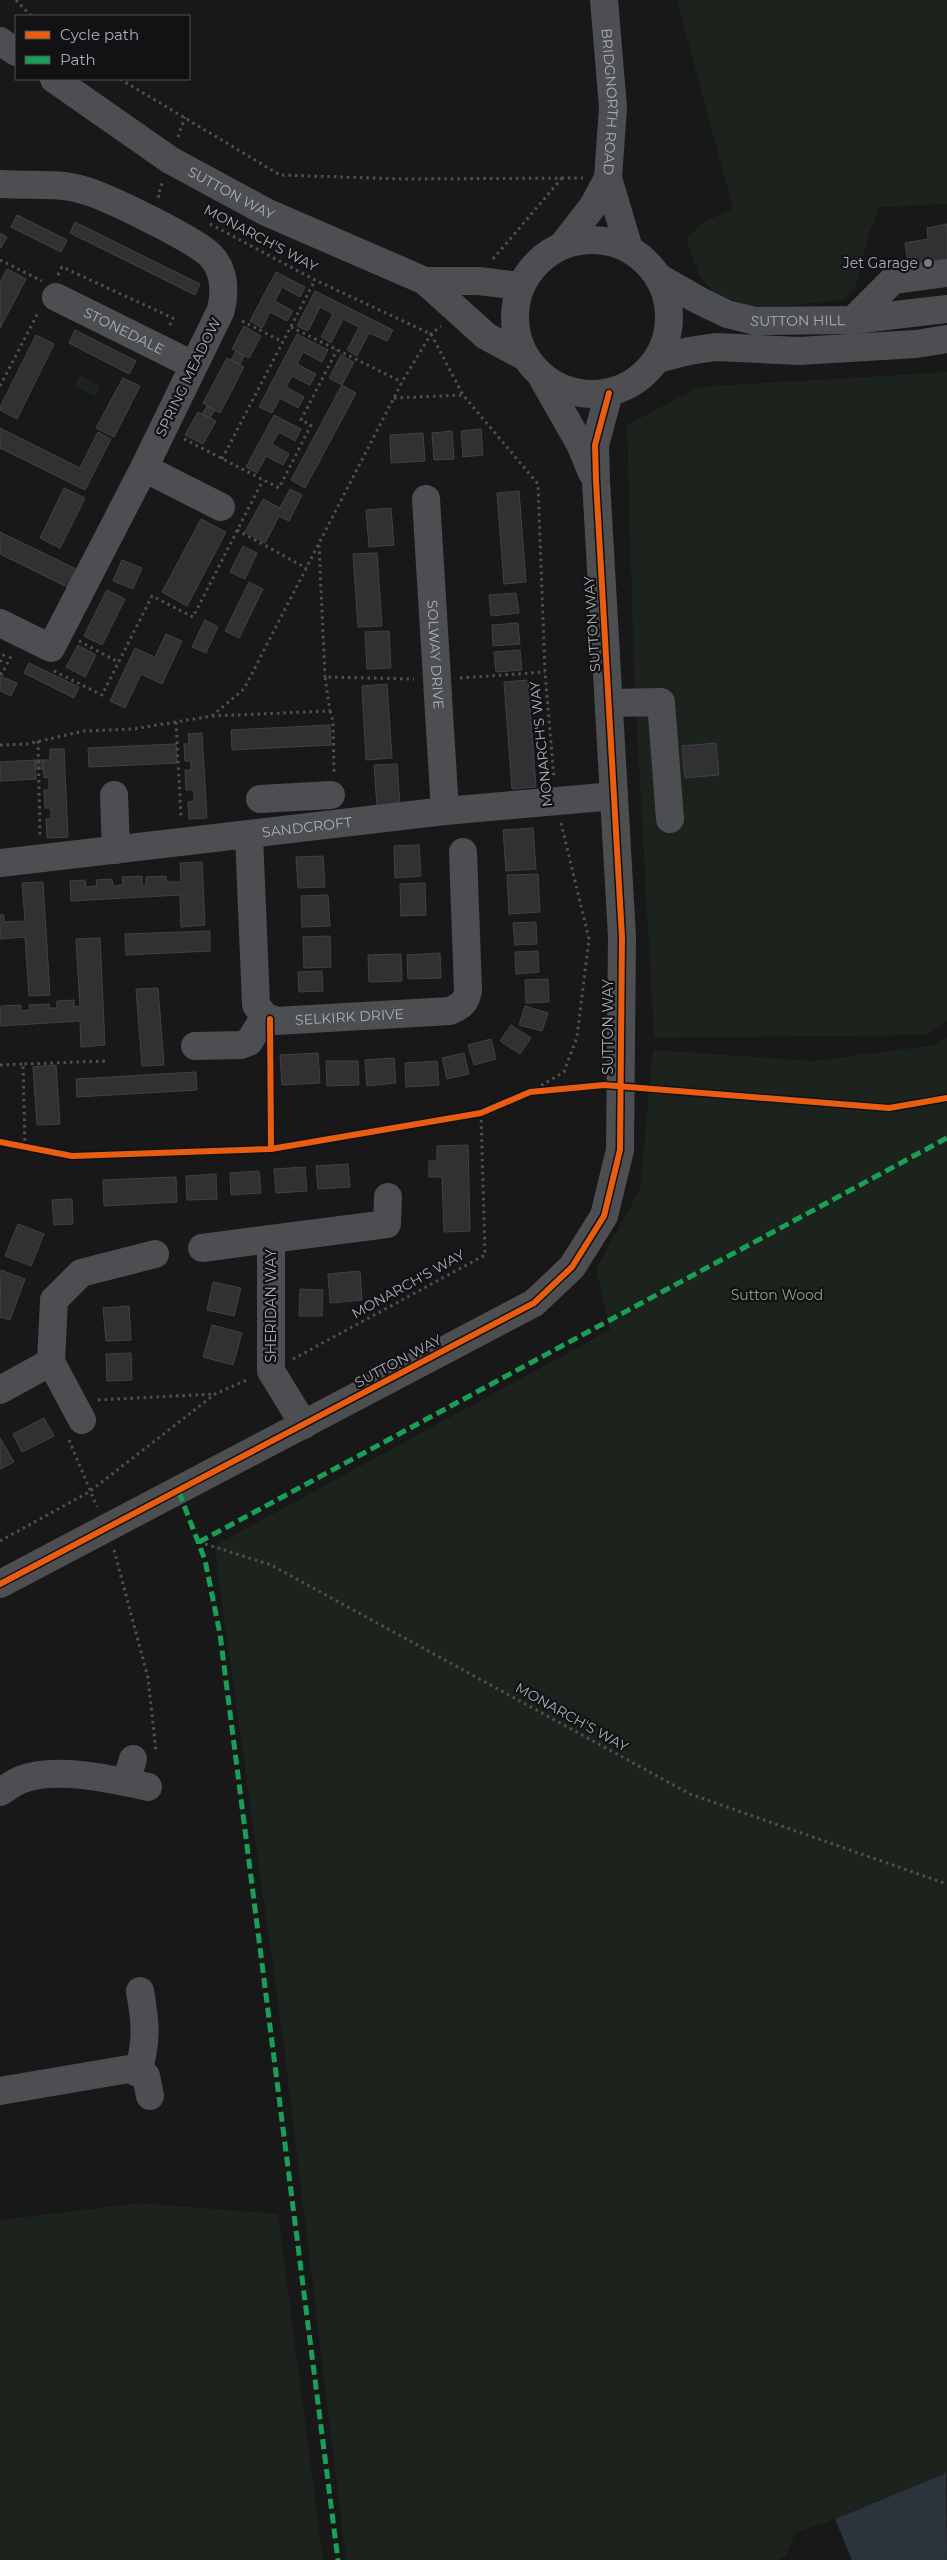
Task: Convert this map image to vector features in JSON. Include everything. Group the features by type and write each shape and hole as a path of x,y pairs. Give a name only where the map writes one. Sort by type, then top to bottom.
{"street":[{"name":"BRIDGNORTH ROAD","path":"604,0 613,107 611,191"},
{"path":"0,41 15,51"},
{"name":"SUTTON WAY","path":"55,80 170,160 266,212 425,281 486,336 533,367 580,444 596,481"},
{"name":"SPRING MEADOW","path":"0,184 83,190 193,243 211,257 220,271 224,288 221,310 144,468 51,648 0,622"},
{"path":"562,246 592,206 611,191 629,249"},
{"path":"600,240 629,249 641,257 658,277 668,302 670,317 665,342 658,358 637,380 608,393 590,395 569,392 533,367 518,342 514,319 520,286 534,266 552,250 562,246 580,241 600,240"},
{"path":"853,320 893,280 947,273"},
{"name":"SUTTON HILL","path":"658,277 727,314 755,321 853,320 947,309"},
{"name":"SUTTON WAY","path":"425,281 479,281 520,286"},
{"name":"STONEDALE","path":"56,297 193,365"},
{"path":"658,358 689,350 716,347 800,351 907,344 947,339"},
{"name":"SUTTON WAY","path":"0,1584 534,1303 572,1267 604,1216 620,1150 622,936 595,446 608,393"},
{"path":"144,468 221,507"},
{"name":"SOLWAY DRIVE","path":"426,499 439,680 445,811"},
{"path":"610,703 661,702 670,819"},
{"path":"195,1046 241,1045 249,1042 264,1016 256,1005 255,834 260,788 333,786"},
{"path":"114,795 116,850"},
{"name":"SANDCROFT","path":"0,863 445,811 614,796"},
{"name":"SELKIRK DRIVE","path":"264,1016 276,1021 450,1012 460,1007 466,1000 468,990 463,852"},
{"name":"SHERIDAN WAY","path":"202,1248 387,1224 388,1197"},
{"name":"SHERIDAN WAY","path":"271,1239 271,1371 304,1424"},
{"path":"82,1420 52,1362 54,1300 81,1273 155,1254"},
{"path":"0,1390 52,1362"},
{"path":"0,1792 21,1780 53,1774 136,1776"},
{"path":"0,2091 129,2070 144,2085 146,2026 140,1991"}],"path":[{"path":"16,0 30,15"},
{"path":"122,80 280,175 404,179 562,178 611,191"},
{"path":"167,201 158,196 186,117"},
{"path":"479,281 497,252 562,178"},
{"path":"0,260 44,282 56,297"},
{"path":"222,459 315,280"},
{"path":"221,310 283,342"},
{"path":"212,716 244,689 402,382 430,334 460,312"},
{"path":"291,327 402,382"},
{"path":"163,428 279,488 311,425 301,420 337,350"},
{"path":"394,398 463,395"},
{"path":"49,668 102,695 152,596 193,617 263,480"},
{"path":"221,507 237,531 306,568"},
{"path":"319,543 325,677 333,721 333,786"},
{"path":"60,631 118,662"},
{"path":"0,673 2,674 14,650"},
{"path":"325,677 439,680 545,672"},
{"path":"0,745 38,741 84,731 133,729 212,716 330,711"},
{"path":"176,722 182,842"},
{"path":"38,741 41,858"},
{"path":"0,1066 107,1062"},
{"path":"23,1064 25,1147"},
{"path":"522,1096 530,1092 549,1090"},
{"path":"471,1115 489,1110"},
{"path":"16,1146 34,1149"},
{"path":"89,1492 67,1436 82,1420 88,1401 215,1394"},
{"path":"0,1541 89,1492 215,1394"},
{"path":"108,1528 148,1678 157,1751 136,1776"}],"green space":[{"path":"677,0 947,0 947,204 879,207 867,240 855,288 844,300 758,308 717,295 700,278 687,241 701,224 733,209"},
{"path":"947,372 947,1021 926,1035 654,1038 634,673 627,425 699,387"},
{"path":"80,375 100,386 95,396 75,386"},
{"name":"Sutton Wood","path":"947,1038 947,2476 945,2473 824,2523 796,2532 785,2557 777,2560 346,2560 283,2039 214,1546 610,1330 596,1269 640,1189 653,1050 814,1061 935,1045"},
{"path":"140,2203 278,2214 323,2560 0,2560 0,2220"}],"shaded area":[{"path":"946,2473 947,2560 852,2560 835,2519"}],"building":[{"path":"17,215 67,240 61,252 11,227"},
{"path":"75,222 200,284 195,295 70,233"},
{"name":"Jet Garage","path":"947,224 947,284 912,289 905,243 928,239 927,228"},
{"path":"0,233 7,237 1,248 0,248"},
{"path":"7,269 26,279 0,328 0,282"},
{"path":"276,272 305,287 300,297 282,287 275,301 293,311 287,321 270,312 262,328 250,321"},
{"path":"315,291 393,330 387,341 369,333 357,356 347,350 359,327 343,319 331,343 321,337 333,314 320,307 308,331 297,326"},
{"path":"244,326 261,336 249,358 232,349"},
{"path":"75,330 136,361 129,374 69,343"},
{"path":"297,334 328,350 322,362 303,352 297,364 316,374 310,385 292,376 286,387 304,397 298,408 280,398 272,413 259,407"},
{"path":"36,335 54,344 17,419 0,410 0,407"},
{"path":"236,351 244,356 240,364 231,360"},
{"path":"341,355 354,362 342,385 329,378"},
{"path":"227,358 244,367 220,413 203,403"},
{"path":"123,378 140,386 114,437 96,428"},
{"path":"342,385 356,393 305,488 291,480"},
{"path":"207,406 215,410 210,418 202,414"},
{"path":"198,412 216,421 203,444 185,435"},
{"path":"274,415 301,429 295,441 279,432 272,444 289,454 283,465 266,456 257,473 246,467"},
{"path":"0,428 80,468 98,432 111,439 85,490 0,448"},
{"path":"481,429 483,455 463,457 461,431"},
{"path":"452,431 454,459 434,460 432,433"},
{"path":"423,433 425,461 391,463 390,435"},
{"path":"64,488 85,498 60,548 40,538"},
{"path":"290,489 302,495 289,521 279,516 265,543 245,532 263,499 280,508"},
{"path":"519,491 526,582 504,584 497,493"},
{"path":"391,508 394,545 369,547 366,510"},
{"path":"201,519 226,532 187,606 162,592"},
{"path":"0,532 76,569 67,587 0,554"},
{"path":"243,546 257,553 245,579 230,572"},
{"path":"377,553 382,626 358,627 353,554"},
{"path":"122,560 142,568 133,589 113,581"},
{"path":"249,582 263,589 239,638 225,631"},
{"path":"107,590 125,599 102,645 84,636"},
{"path":"516,593 519,613 491,616 489,595"},
{"path":"205,620 218,627 206,653 192,647"},
{"path":"518,623 520,644 493,646 492,625"},
{"path":"389,631 391,668 367,669 365,632"},
{"path":"166,634 182,641 162,684 141,674 125,708 110,701 135,648 155,657"},
{"path":"78,645 96,655 85,677 66,667"},
{"path":"520,650 522,670 496,672 494,652"},
{"path":"29,663 79,687 74,698 24,673"},
{"path":"0,676 17,683 11,696 0,691"},
{"path":"528,680 536,787 512,789 504,682"},
{"path":"387,684 392,758 366,760 362,686"},
{"path":"330,725 331,745 232,750 231,730"},
{"path":"202,733 207,818 189,819 188,802 194,801 194,790 186,790 185,770 191,770 191,761 185,761 184,744 189,744 188,734"},
{"path":"716,743 719,775 685,778 682,746"},
{"path":"176,744 177,763 89,767 88,748"},
{"path":"50,749 64,749 68,837 47,838 46,819 51,819 51,808 45,808 44,790 49,790 49,777 44,778 43,760 50,760"},
{"path":"35,760 36,779 0,781 0,762"},
{"path":"35,760 43,760 43,769 35,769"},
{"path":"397,764 400,805 377,806 374,765"},
{"path":"533,828 536,869 506,871 503,830"},
{"path":"419,845 421,876 395,878 394,846"},
{"path":"323,856 325,887 298,888 296,857"},
{"path":"202,862 205,925 181,927 180,895 71,901 70,881 85,880 86,887 97,886 96,880 112,879 113,886 123,885 122,877 142,876 142,885 146,885 146,877 166,876 166,882 181,882 180,863"},
{"path":"538,874 540,912 509,914 507,875"},
{"path":"43,882 50,995 29,996 25,937 0,939 0,915 4,915 4,922 25,921 22,883"},
{"path":"425,883 426,915 401,916 400,884"},
{"path":"328,895 330,926 302,927 301,896"},
{"path":"536,922 537,944 515,945 513,923"},
{"path":"210,931 210,951 126,955 125,934"},
{"path":"330,936 331,967 304,968 303,937"},
{"path":"100,938 105,1045 81,1047 80,1021 0,1026 1,1006 21,1005 21,1011 30,1010 29,1005 49,1004 49,1008 57,1008 57,1001 74,1000 74,1007 80,1006 76,939"},
{"path":"538,951 539,972 516,974 515,952"},
{"path":"440,953 441,978 408,979 407,955"},
{"path":"401,954 402,981 369,982 368,955"},
{"path":"322,971 323,991 299,992 298,972"},
{"path":"548,979 549,1002 526,1003 525,980"},
{"path":"158,988 164,1065 142,1066 136,989"},
{"path":"525,1006 548,1013 542,1031 519,1025"},
{"path":"511,1025 531,1038 520,1054 500,1041"},
{"path":"491,1039 496,1059 474,1065 468,1045"},
{"path":"318,1053 320,1083 282,1085 280,1055"},
{"path":"464,1053 469,1074 447,1079 442,1058"},
{"path":"394,1058 396,1083 367,1086 365,1060"},
{"path":"326,1061 358,1061 359,1085 327,1086"},
{"path":"437,1061 439,1085 406,1087 405,1063"},
{"path":"56,1065 60,1124 37,1125 33,1067"},
{"path":"196,1072 197,1090 77,1097 76,1079"},
{"path":"468,1145 470,1231 444,1232 442,1177 429,1177 429,1161 437,1161 437,1146"},
{"path":"348,1164 350,1187 318,1189 316,1166"},
{"path":"305,1167 307,1191 276,1193 274,1169"},
{"path":"259,1171 261,1193 231,1195 230,1173"},
{"path":"216,1174 217,1199 187,1200 186,1176"},
{"path":"176,1177 177,1202 104,1206 103,1180"},
{"path":"72,1199 73,1224 54,1225 52,1200"},
{"path":"18,1224 44,1234 31,1266 5,1256"},
{"path":"1,1270 25,1279 10,1320 0,1317"},
{"path":"360,1271 362,1300 330,1303 328,1274"},
{"path":"213,1282 241,1288 234,1316 207,1310"},
{"path":"300,1289 323,1290 322,1316 299,1316"},
{"path":"129,1306 131,1340 106,1341 103,1308"},
{"path":"212,1325 242,1333 233,1365 203,1357"},
{"path":"131,1353 132,1380 107,1381 106,1354"},
{"path":"44,1418 54,1436 22,1452 13,1434"},
{"path":"0,1438 14,1462 0,1469"}],"marked path":[{"path":"199,1542 947,1138"},
{"path":"179,1492 205,1560 220,1634 338,2560"}],"cycle path":[{"path":"0,1584 534,1303 572,1267 604,1216 620,1150 622,937 595,445 609,393"},
{"path":"0,1142 72,1156 271,1149 270,1019"},
{"path":"271,1149 481,1113 530,1092 604,1085 889,1108 947,1098"}],"place":[{"name":"Jet Garage","path":"928,263"}]}
